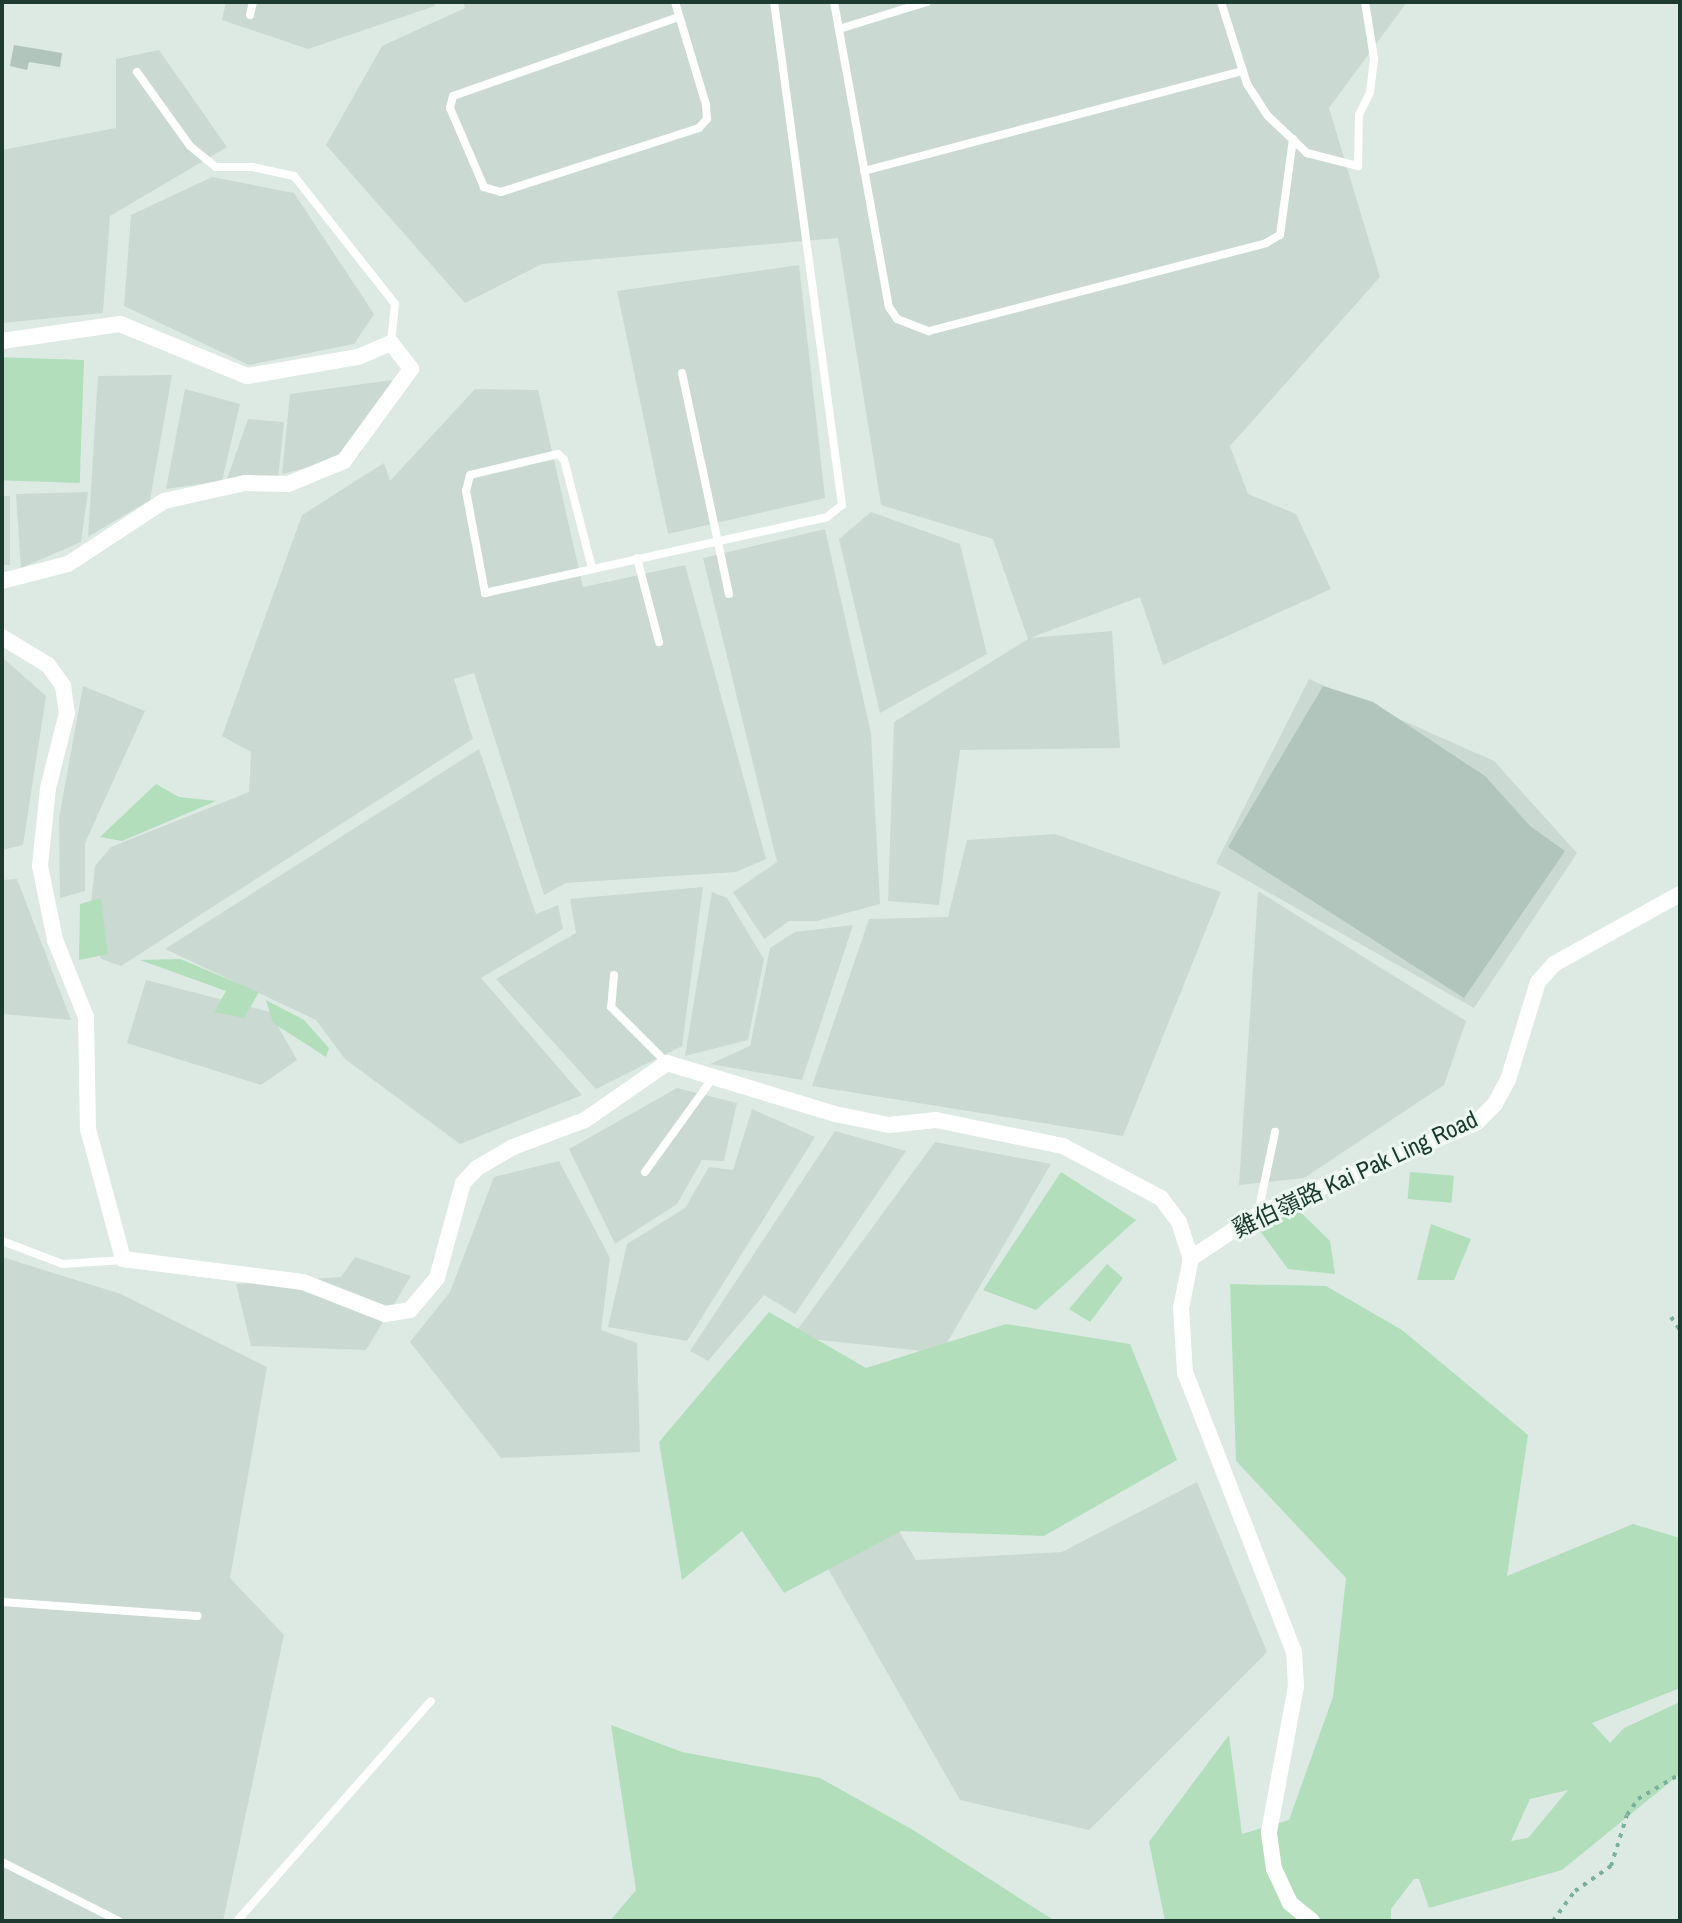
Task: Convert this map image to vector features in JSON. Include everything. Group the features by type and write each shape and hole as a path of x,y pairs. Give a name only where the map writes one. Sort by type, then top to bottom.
{"street":[{"path":"2,341 120,324 247,376 358,357 391,343 411,369 344,461 288,484 245,483 164,501 68,564 2,581"},
{"path":"2,637 48,665 63,686 67,713 48,788 40,866 55,940 86,1017 88,1129 123,1259 303,1282 385,1314 410,1310 437,1278 463,1183 477,1168 513,1147 585,1120 667,1063 712,1079 889,1125 936,1120 1063,1146 1161,1198 1179,1222 1191,1258 1181,1308 1185,1373 1294,1652 1296,1687 1269,1832 1274,1869 1290,1903 1312,1921"},
{"name":"雞伯嶺路 Kai Pak Ling Road","path":"1191,1258 1258,1214 1476,1123 1495,1104 1508,1080 1538,982 1554,964 1680,894"}],"lane":[{"path":"250,15 253,2"},
{"path":"675,2 706,105 707,119 699,128 501,192 484,187 450,108 453,96 679,17"},
{"path":"592,568 564,460 558,454 470,475 466,491 485,593 827,517 842,505 774,2"},
{"path":"834,2 889,307 897,319 929,331 1266,243 1280,235 1293,139"},
{"path":"839,29 927,2"},
{"path":"1221,2 1243,71 1268,116 1307,153 1358,166 1359,115 1370,92 1374,58 1365,2"},
{"path":"864,171 1243,71"},
{"path":"137,72 190,146 216,167 252,167 294,176 395,304 391,343"},
{"path":"682,373 715,541 729,594"},
{"path":"637,558 659,642"},
{"path":"614,975 611,1007 667,1063"},
{"path":"645,1172 712,1079"},
{"path":"1258,1214 1275,1132"},
{"path":"2,1241 63,1264 123,1259"},
{"path":"2,1602 198,1616"},
{"path":"237,1921 431,1701"},
{"path":"2,1862 119,1921"}],"path":[{"path":"1671,1317 1680,1330"},
{"path":"1553,1921 1575,1891 1611,1866 1627,1815 1638,1799 1680,1774"}],"shaded area":[{"path":"226,2 434,2 435,6 308,49 222,20"},
{"path":"463,2 1407,2 1329,108 1380,277 1230,446 1248,494 1296,514 1331,589 1163,665 1140,597 1030,638 1112,631 1120,748 960,750 939,905 888,901 894,722 1028,639 993,539 881,505 838,238 542,264 465,303 326,145 382,46 465,8"},
{"path":"159,50 227,147 110,216 103,313 2,323 2,150 116,128 116,59"},
{"path":"212,177 294,193 374,314 354,344 249,365 124,306 131,215"},
{"path":"799,265 825,498 668,534 617,291"},
{"path":"172,375 150,500 88,537 98,376"},
{"path":"392,380 360,455 282,474 290,394"},
{"path":"185,389 240,404 222,481 166,489"},
{"path":"475,389 538,390 583,587 685,565 766,859 736,872 566,883 544,895 474,673 454,679 473,739 121,966 101,959 90,913 95,866 111,847 249,792 251,752 222,736 302,515 384,463 390,481"},
{"path":"248,419 284,422 278,479 227,479"},
{"path":"88,492 81,542 21,568 16,494"},
{"path":"2,496 10,496 10,565 2,565"},
{"path":"871,512 960,544 987,654 880,713 839,539"},
{"path":"825,529 871,733 880,904 817,921 789,921 764,939 733,892 777,862 703,558"},
{"path":"2,657 46,696 23,845 2,850"},
{"path":"1309,679 1494,761 1577,853 1474,1008 1216,863"},
{"path":"83,686 145,711 85,843 85,891 60,898 59,818"},
{"path":"479,749 536,914 558,905 563,929 481,978 582,1095 460,1144 345,1059 316,1020 165,949"},
{"path":"1055,834 1221,892 1123,1136 812,1086 869,919 948,917 967,840"},
{"path":"17,879 71,1020 2,1014 2,880"},
{"path":"703,887 682,1046 596,1089 496,979 576,933 570,899"},
{"path":"1258,891 1466,1021 1444,1085 1304,1178 1239,1185"},
{"path":"712,892 727,898 764,959 748,1040 685,1056"},
{"path":"853,925 802,1080 710,1064 750,1046 770,948 795,932"},
{"path":"146,980 270,1012 297,1060 261,1085 127,1043"},
{"path":"677,1088 737,1103 724,1161 702,1160 677,1204 615,1244 569,1149"},
{"path":"752,1109 815,1137 687,1341 608,1327 627,1244 685,1208 709,1167 733,1170"},
{"path":"835,1131 906,1151 795,1314 764,1295 708,1361 690,1351"},
{"path":"935,1142 1051,1164 941,1353 792,1337"},
{"path":"559,1161 610,1258 601,1330 637,1343 640,1452 501,1458 410,1342 450,1292 494,1177"},
{"path":"2,1257 121,1294 267,1367 230,1578 284,1635 223,1921 2,1921"},
{"path":"355,1257 411,1276 366,1350 251,1346 236,1284 341,1277"},
{"path":"1197,1482 1267,1652 1089,1830 960,1800 819,1553 890,1516 916,1560 1062,1552"}],"green space":[{"path":"2,357 84,360 80,483 2,480"},
{"path":"156,784 179,797 216,801 122,841 100,837"},
{"path":"101,898 108,954 79,960 80,904"},
{"path":"180,959 259,992 244,1018 214,1012 226,991 140,960"},
{"path":"266,1000 304,1020 329,1048 326,1057 273,1023"},
{"path":"1061,1172 1136,1220 1036,1310 983,1290"},
{"path":"1410,1172 1454,1176 1451,1203 1408,1199"},
{"path":"1297,1209 1330,1241 1335,1274 1288,1269 1258,1228"},
{"path":"1431,1224 1471,1239 1454,1280 1417,1280"},
{"path":"1107,1264 1123,1278 1090,1322 1069,1309"},
{"path":"1230,1284 1326,1286 1402,1330 1528,1435 1507,1576 1633,1524 1680,1538 1680,1688 1592,1723 1610,1743 1624,1728 1680,1702 1680,1774 1562,1870 1429,1908 1419,1879 1414,1879 1391,1909 1391,1921 1165,1921 1149,1842 1229,1735 1242,1834 1289,1820 1333,1697 1346,1578 1236,1461","holes":["1568,1790 1528,1838 1511,1841 1530,1799"]},
{"path":"769,1312 866,1368 1006,1324 1130,1344 1177,1460 1044,1536 901,1531 784,1593 742,1531 682,1580 659,1442"},
{"path":"611,1725 682,1752 820,1778 913,1830 1055,1921 610,1921 636,1890"}],"building":[{"path":"14,45 62,53 60,67 29,62 27,70 10,66"},
{"path":"1323,686 1373,702 1485,776 1530,826 1565,851 1464,998 1228,847"}]}
